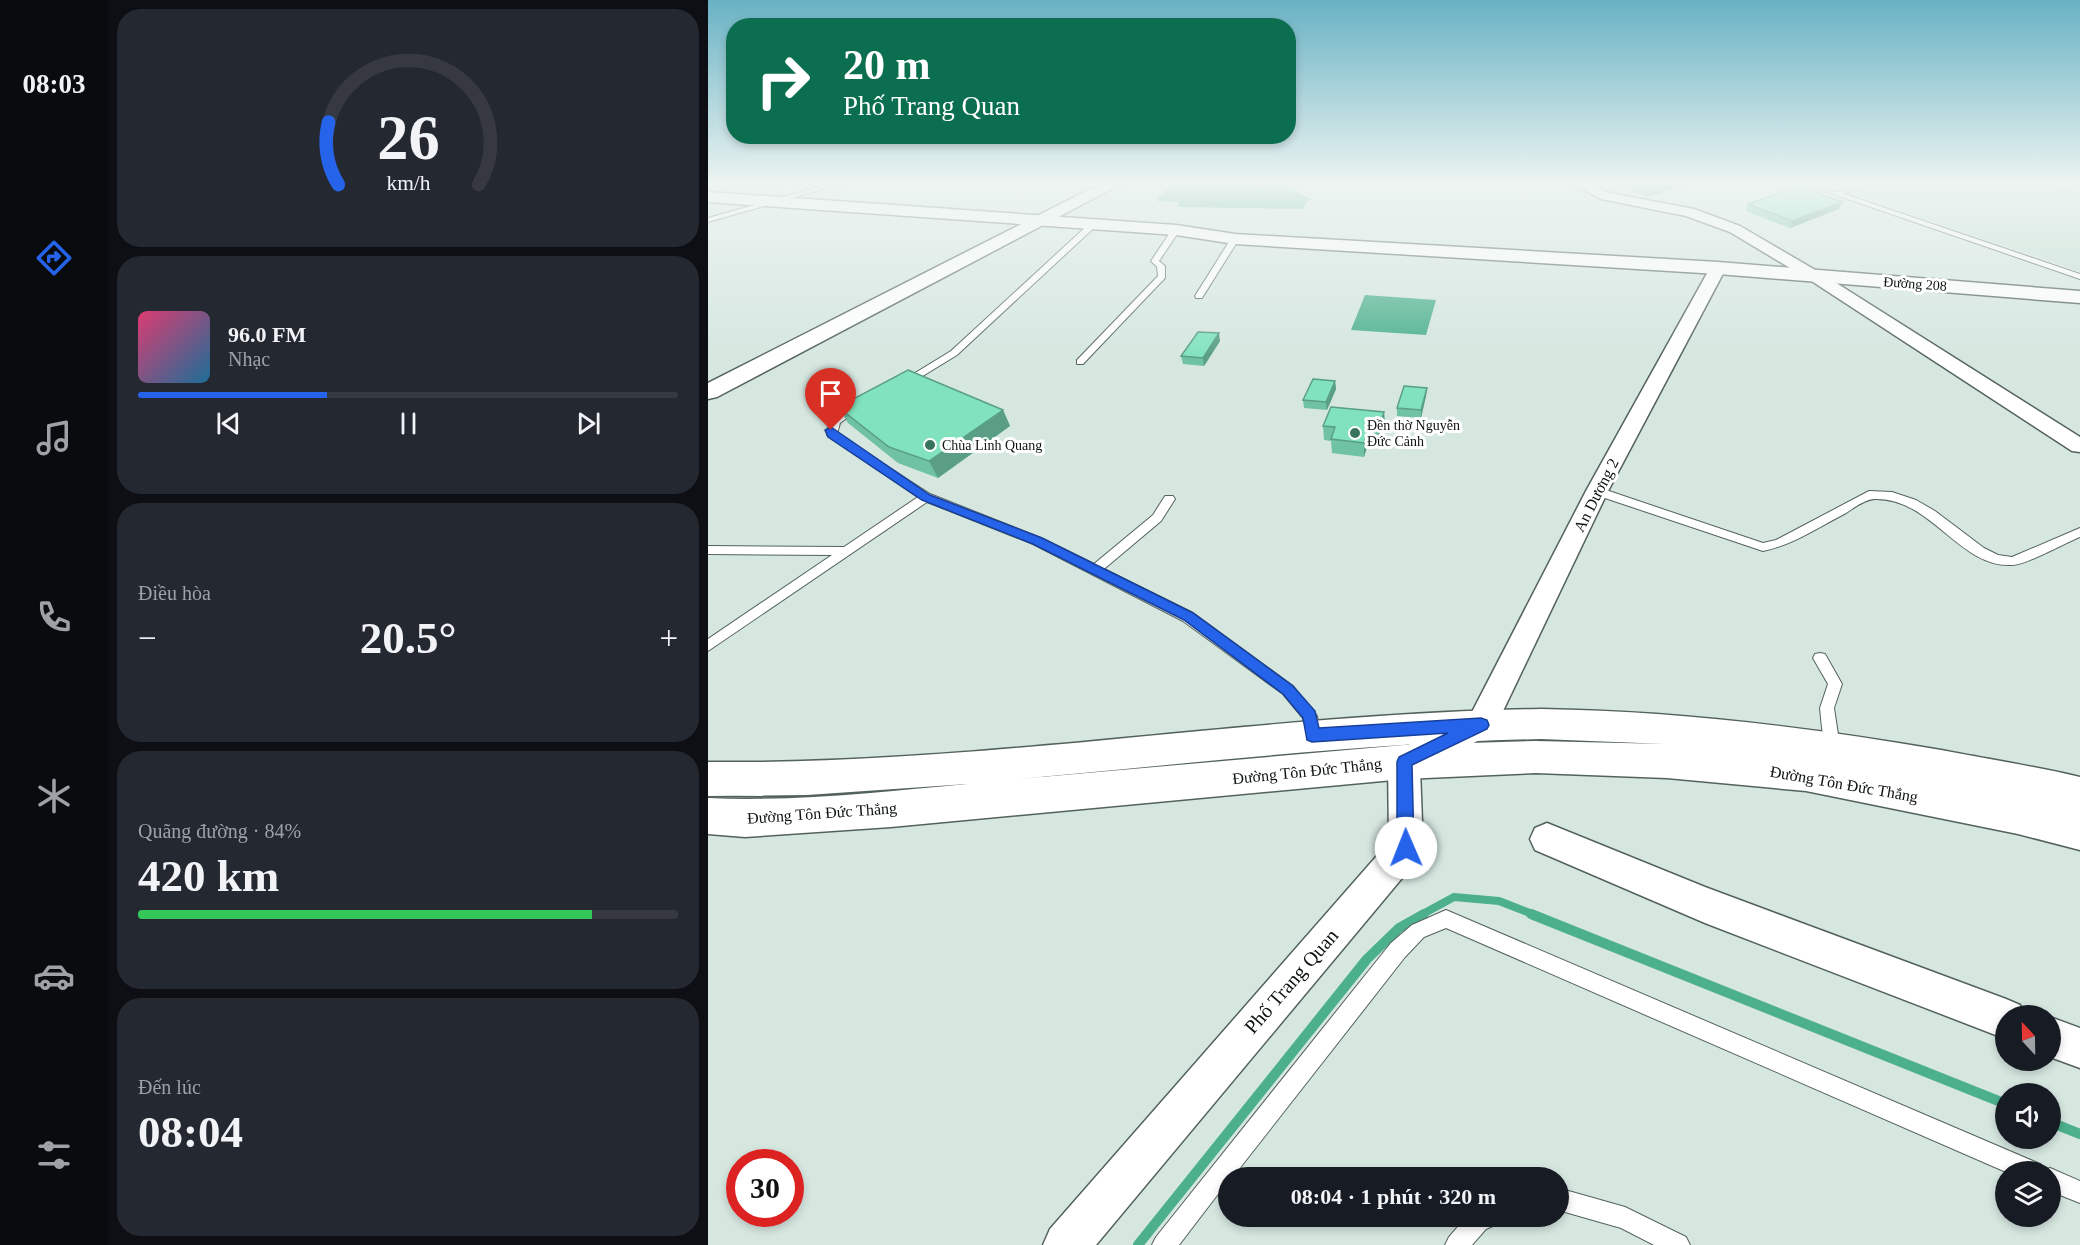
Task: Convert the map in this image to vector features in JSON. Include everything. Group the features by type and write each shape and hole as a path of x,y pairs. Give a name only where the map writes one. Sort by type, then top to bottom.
{"main road":[{"path":"826,309 961,242"},
{"path":"708,392 1002,242"},
{"name":"Đường 208","path":"1301,242 1718,268 2080,297"},
{"name":"Đường Tôn Đức Thắng","path":"708,779 762,781 906,772 1312,735 1481,725 1552,724 1680,729 1863,752 2080,795"},
{"name":"Đường Tôn Đức Thắng","path":"708,816 745,818 891,809 1404,762 1536,758 1667,761 1806,774 2018,816 2080,831"}],"street":[{"path":"1757,242 1816,277 2080,446"},
{"name":"An Dương 2","path":"1481,725 1597,492 1718,268"},
{"path":"1404,762 1481,725"},
{"name":"Phố Trang Quan","path":"1065,1245 1406,848 1404,762"},
{"path":"1547,839 1705,905 1995,1015"},
{"path":"2061,1041 2080,1048"}],"lane":[{"path":"898,386 954,353 1075,242"},
{"path":"1080,362 1162,276 1161,266 1155,261 1168,242"},
{"path":"1199,296 1232,242"},
{"path":"1978,242 2080,277"},
{"path":"868,401 848,411 835,421 831,426 832,435 926,497 1037,541 1188,617 1288,690 1310,716 1312,735"},
{"path":"1597,492 1763,547 1779,544 1869,495 1882,494 1894,496 1923,508 1993,559 2013,561 2080,532"},
{"path":"708,646 926,497"},
{"path":"1096,569 1157,518 1169,500"},
{"path":"708,550 848,551"},
{"path":"1820,658 1834,684 1827,708 1832,748"},
{"path":"1164,1245 1398,950 1418,931 1446,919 2007,1161"},
{"path":"2061,1184 2080,1192"},
{"path":"1569,1202 1625,1218 1678,1245"},
{"path":"1457,1245 1474,1227"}],"shaded area":[{"path":"1994,242 2080,242 2080,271"},
{"path":"1365,295 1436,300 1426,335 1351,330"}],"building":[{"path":"1198,332 1219,333 1203,358 1181,356"},
{"name":"Chùa Linh Quang","path":"908,370 1003,410 929,461 889,447 838,407"},
{"path":"1313,379 1335,381 1326,402 1303,400"},
{"path":"1404,386 1427,388 1421,410 1397,408"},
{"path":"1331,407 1384,412 1378,431 1368,430 1364,443 1331,439 1335,427 1323,426"}],"waterway":[{"path":"1421,915 1454,897 1499,901 1535,915"},
{"path":"1138,1245 1367,959 1399,928 1424,914"},
{"path":"1531,914 1995,1100"},
{"path":"2061,1126 2080,1134"}],"place":[{"name":"Đền thờ Nguyễn Đức Cảnh","path":"1355,433"},
{"name":"Chùa Linh Quang","path":"930,445"}],"route":[{"path":"831,430 832,435 926,497 1037,541 1188,617 1288,690 1310,716 1312,735 1481,725 1404,762 1406,848"}]}
